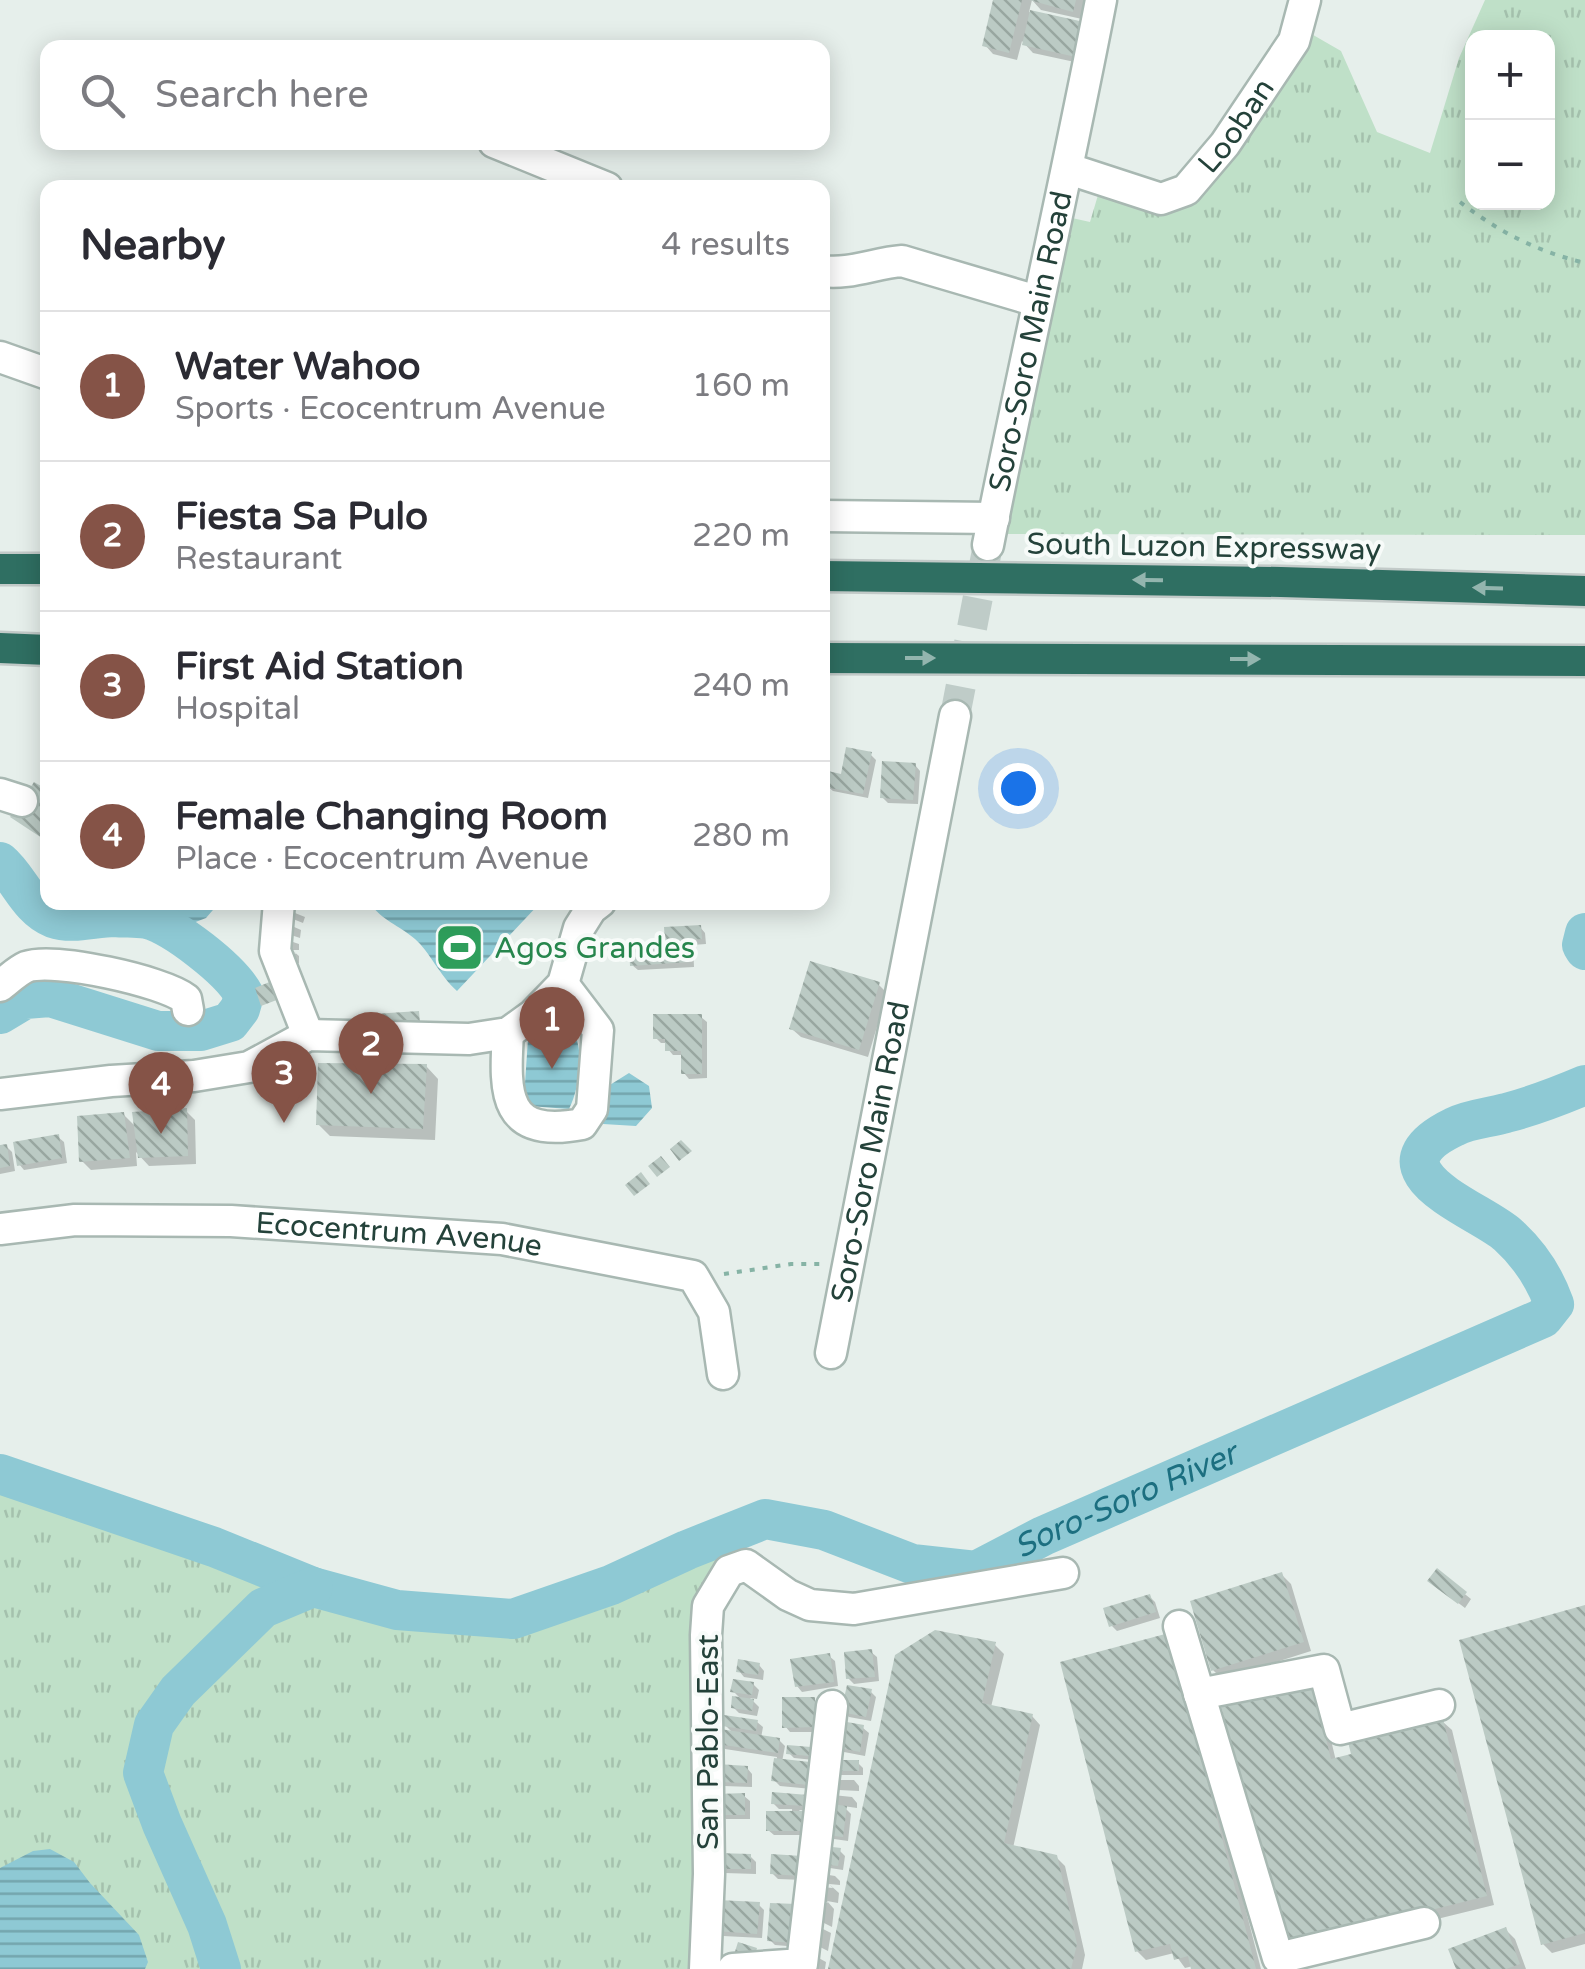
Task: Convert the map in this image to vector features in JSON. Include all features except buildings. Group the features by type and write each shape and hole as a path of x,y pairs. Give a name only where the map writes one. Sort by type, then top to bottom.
{"highway":[{"path":"0,569 40,569"},
{"name":"South Luzon Expressway","path":"830,576 1585,591"},
{"path":"0,648 40,650"},
{"path":"830,658 1585,661"}],"street":[{"name":"Soro-Soro Main Road","path":"830,517 991,531 1036,300 1069,169 1100,0"},
{"name":"Looban","path":"1069,169 1161,199 1186,190 1225,144 1294,41 1305,0"},
{"path":"514,150 587,180"},
{"path":"830,271 902,261 1036,300"},
{"path":"0,357 40,371"},
{"name":"Soro-Soro Main Road","path":"831,1353 955,716"},
{"path":"276,910 275,951 308,1035"},
{"path":"0,1094 249,1068 308,1035 469,1039 508,1033 563,984 579,928 590,910"},
{"path":"0,986 26,968 60,963 167,988 186,999 188,1010"},
{"path":"508,1033 506,1084 517,1116 530,1124 548,1127 582,1124 592,1109 598,1030 563,984"},
{"name":"Ecocentrum Avenue","path":"0,1229 75,1220 270,1223 502,1240 693,1276"},
{"path":"693,1276 714,1312 723,1374"},
{"name":"San Pablo-East","path":"705,1969 709,1874 706,1634 708,1606 729,1571 746,1565 788,1595 810,1605 854,1609 1062,1572"},
{"path":"1179,1626 1278,1958 1424,1923"},
{"path":"1200,1694 1324,1670 1340,1729 1439,1705"},
{"path":"733,1969 802,1964 832,1706"}],"path":[{"path":"1460,202 1498,231 1585,264"},
{"path":"693,1276 791,1264 848,1263"}],"green space":[{"path":"1485,0 1585,0 1585,535 1005,534 1063,216 1090,222 1101,185 1164,203 1308,32 1341,51 1377,132 1430,153 1465,45 1465,210 1555,210 1555,30 1472,30"},
{"path":"0,1474 214,1547 313,1587 397,1610 513,1619 611,1585 765,1519 722,1569 696,1969 0,1969"}],"water":[{"path":"170,910 213,910 193,923"},
{"name":"Agos Grandes","path":"376,910 533,910 457,991 420,944"},
{"path":"536,1029 573,1032 577,1040 579,1070 569,1109 529,1106 524,1098 528,1039"},
{"path":"629,1073 649,1086 652,1108 636,1126 603,1124 605,1088"},
{"path":"50,1849 74,1862 139,1935 148,1962 145,1969 0,1969 0,1868 33,1851"}],"waterway":[{"path":"0,862 40,909"},
{"path":"0,1014 25,999 50,997 158,1031 201,1031 230,1022 240,1009 244,995 237,985 215,962 158,923 115,917 69,921 53,918 41,910"},
{"name":"Soro-Soro River","path":"1585,933 1585,950"},
{"name":"Soro-Soro River","path":"0,1474 214,1547 313,1587 397,1610 513,1619 611,1585 765,1519 824,1530 912,1564 976,1571 1043,1536 1543,1318 1554,1304 1530,1258 1508,1235 1436,1188 1423,1174 1420,1159 1429,1143 1460,1124 1526,1107 1585,1085"},
{"path":"221,1969 207,1925 143,1773 154,1725 178,1691 263,1608 313,1587"}],"tunnel":[{"path":"955,716 988,545"}],"place":[{"name":"Agos Grandes","path":"459,948"},
{"name":"Water Wahoo","path":"552,1069"},
{"name":"Fiesta Sa Pulo","path":"371,1094"},
{"name":"First Aid Station","path":"284,1123"},
{"name":"Female Changing Room","path":"161,1134"}]}
